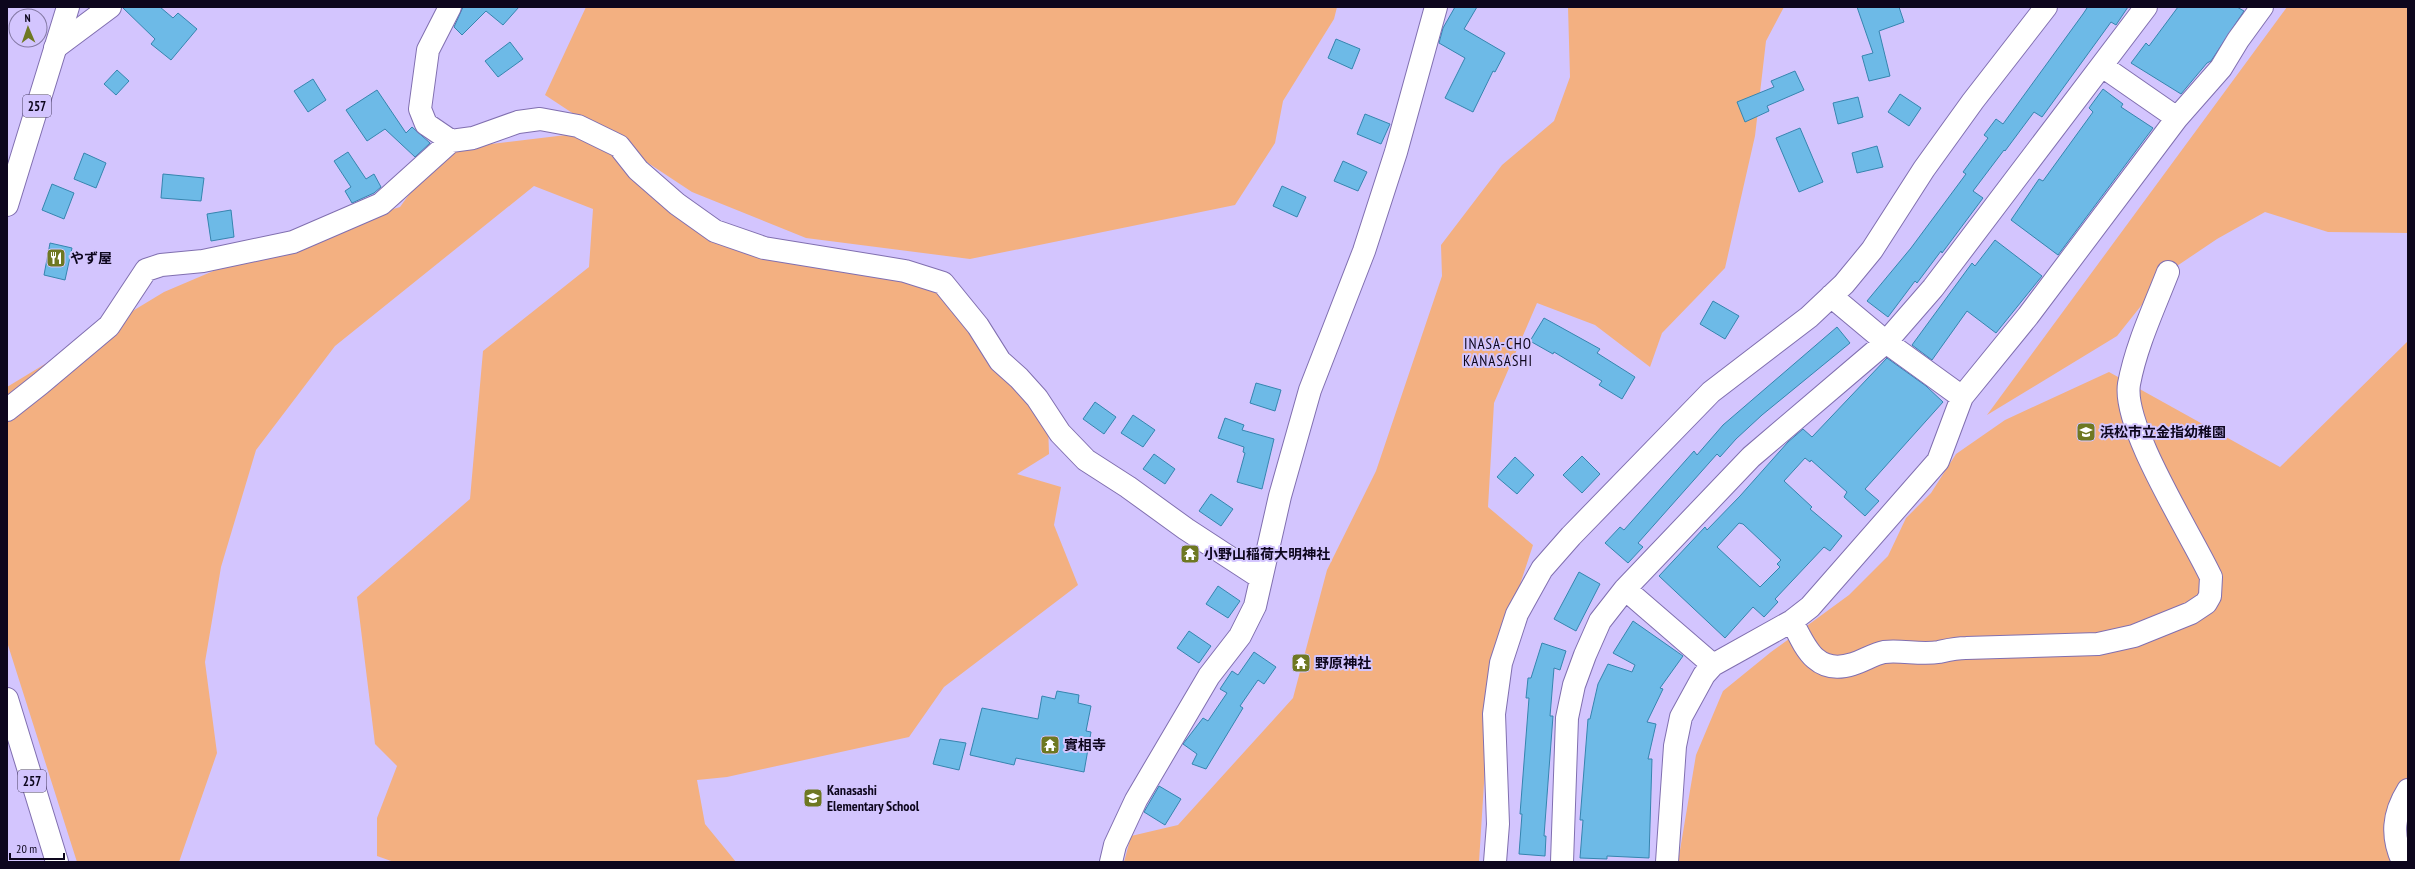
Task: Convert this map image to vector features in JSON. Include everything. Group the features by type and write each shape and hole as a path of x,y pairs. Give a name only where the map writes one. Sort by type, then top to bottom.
{"main road":[{"name":"257","path":"7,205 68,7"},
{"path":"55,48 110,7"},
{"path":"450,7 428,50 420,109 426,124 451,141"},
{"path":"1111,862 1115,846 1136,800 1209,676 1240,636 1255,606 1278,503 1310,390 1364,251 1396,152 1436,7"},
{"path":"1495,862 1498,824 1494,714 1501,663 1517,614 1542,570 1571,536 1711,392 1809,318 1831,296 1872,250 1924,169 2046,7"},
{"path":"1562,862 1567,718 1574,685 1585,654 1600,621 1625,590 1751,457 1886,342 1933,288 2146,7"},
{"path":"1667,862 1675,746 1681,717 1704,675 1713,665 1792,621 1810,607 1938,461 1962,397 2033,310 2177,118 2221,68 2238,40 2262,7"},
{"path":"2102,66 2177,118"},
{"path":"7,410 109,326 146,270 161,265 203,261 293,242 380,204 451,141 474,138 518,122 540,119 578,126 619,146 638,170 677,204 715,231 764,248 904,271 944,284 978,326 1000,361 1019,378 1037,398 1060,433 1086,460 1128,487 1186,529 1261,578"},
{"path":"1792,621 1808,654 1822,663 1836,666 1851,665 1884,652 2098,644 2134,636 2191,613 2206,603 2210,596 2211,578 2145,449 2132,416 2129,385 2138,353 2168,272"},
{"path":"1831,296 1886,342 1962,397"},
{"path":"1625,590 1713,665"},
{"name":"257","path":"7,699 57,862"},
{"path":"2403,862 2394,835 2395,820 2401,802 2408,790"}],"shaded area":[{"path":"586,7 1337,7 1334,19 1283,101 1275,143 1235,205 970,259 806,238 692,192 545,95"},
{"path":"1568,7 1784,7 1766,41 1755,136 1725,268 1662,333 1650,367 1595,325 1537,303 1494,403 1488,507 1533,545 1491,673 1479,862 1124,862 1131,836 1178,825 1293,698 1327,570 1376,471 1442,276 1441,245 1502,165 1554,121 1570,77"},
{"path":"2287,7 2408,7 2408,233 2328,232 2265,212 2217,239 2168,272 2117,336 1987,415"},
{"path":"591,132 733,238 943,283 1048,423 1049,454 1017,474 1061,487 1054,525 1078,585 944,687 909,737 727,777 697,780 705,824 736,862 394,862 377,856 377,818 397,766 375,744 357,597 470,499 483,351 589,267 593,209 534,186 335,346 256,450 221,567 205,662 217,753 179,862 77,862 7,642 7,387 164,292 272,246 400,207 441,150"},
{"path":"2408,341 2408,862 1678,862 1696,755 1723,691 1771,652 1849,595 1888,556 1906,518 1931,493 1956,454 2005,420 2109,372 2280,467"}],"building":[{"path":"122,7 160,7 173,18 178,13 197,29 171,60 151,44 155,39"},
{"path":"463,7 519,7 503,25 486,11 462,35 454,27"},
{"path":"1455,7 1477,7 1464,29 1505,53 1495,72 1493,71 1473,112 1445,98 1465,58 1439,43 1443,28"},
{"path":"1857,7 1899,7 1904,22 1879,31 1890,76 1869,81 1862,56 1873,53"},
{"path":"2085,7 2128,7 2116,25 2111,22 2042,117 2034,112 2005,151 2004,150 1973,191 1983,198 1942,253 1941,251 1917,283 1915,281 1888,317 1867,301 1911,248 1966,174 1963,172 1988,138 1984,135 1996,119 2003,124 2083,14 2087,8"},
{"path":"2178,7 2237,7 2244,11 2211,61 2207,63 2181,94 2131,63 2146,43 2149,46"},
{"path":"1336,39 1360,49 1352,69 1328,58"},
{"path":"510,42 523,59 498,77 485,61"},
{"path":"117,70 129,81 116,95 104,84"},
{"path":"1795,71 1804,90 1767,106 1769,111 1745,122 1737,102 1774,87 1771,81"},
{"path":"313,79 326,100 308,112 294,91"},
{"path":"2103,89 2123,104 2121,107 2153,128 2058,255 2011,220 2039,179 2043,181 2093,112 2089,108"},
{"path":"377,90 406,133 412,127 430,143 415,157 385,129 367,141 346,110"},
{"path":"1900,94 1921,108 1909,126 1888,112"},
{"path":"1858,97 1863,117 1838,124 1833,103"},
{"path":"1365,114 1390,124 1381,144 1357,134"},
{"path":"1800,128 1823,182 1799,192 1776,138"},
{"path":"1877,146 1883,167 1857,173 1852,153"},
{"path":"348,152 366,179 374,174 381,187 374,193 352,203 345,191 351,187 334,161"},
{"path":"84,153 106,163 96,188 74,179"},
{"path":"1343,161 1367,172 1358,191 1334,181"},
{"path":"163,174 204,178 201,201 161,198"},
{"path":"52,184 74,193 64,219 42,210"},
{"path":"1282,186 1306,197 1297,217 1273,206"},
{"path":"231,210 234,237 211,241 207,214"},
{"path":"1995,240 2042,276 1996,333 1967,311 1932,360 1912,345 1972,263 1975,266"},
{"path":"50,243 72,248 65,280 44,275"},
{"path":"1713,301 1739,316 1725,339 1700,324"},
{"path":"1544,318 1600,349 1597,353 1635,377 1622,399 1599,385 1602,381 1554,352 1553,354 1530,341"},
{"path":"1837,327 1850,343 1762,415 1736,439 1720,457 1717,454 1638,543 1643,547 1628,563 1605,543 1620,527 1624,530 1694,451 1697,455 1723,425"},
{"path":"1887,358 1926,386 1943,402 1865,489 1879,501 1865,516 1844,497 1847,492 1811,460 1810,462 1805,458 1784,481 1812,507 1810,509 1842,536 1830,551 1824,547 1775,599 1778,602 1764,617 1753,607 1725,638 1659,576 1705,527 1707,530 1740,496 1788,442 1803,429 1812,437","holes":["1739,523 1743,524 1781,560 1777,564 1780,567 1760,587 1717,547"]},
{"path":"1256,383 1281,390 1275,411 1250,403"},
{"path":"1095,402 1116,417 1104,434 1083,419"},
{"path":"1133,415 1155,430 1143,447 1121,433"},
{"path":"1225,418 1244,425 1242,430 1274,439 1262,489 1237,482 1245,453 1243,452 1244,447 1218,438"},
{"path":"1154,454 1175,469 1165,484 1143,469"},
{"path":"1582,456 1600,474 1582,493 1563,475"},
{"path":"1515,457 1534,475 1517,494 1497,477"},
{"path":"1211,494 1233,509 1221,526 1199,511"},
{"path":"1579,572 1600,584 1576,631 1554,619"},
{"path":"1218,586 1240,601 1228,618 1206,604"},
{"path":"1633,621 1683,656 1660,688 1663,689 1647,722 1656,724 1648,759 1652,759 1649,858 1607,856 1607,859 1580,858 1583,820 1580,820 1588,719 1590,719 1598,684 1608,664 1632,672 1635,665 1613,653"},
{"path":"1189,631 1211,646 1199,663 1177,648"},
{"path":"1542,643 1566,651 1560,670 1554,668 1550,716 1553,716 1544,836 1546,836 1545,856 1519,854 1522,814 1520,814 1529,698 1526,698 1528,678 1531,678"},
{"path":"1254,652 1276,667 1264,684 1258,680 1240,706 1243,708 1206,769 1192,764 1197,754 1183,744 1203,718 1208,721 1227,693 1220,689 1232,671 1238,675"},
{"path":"1057,691 1079,695 1078,703 1091,706 1086,731 1091,732 1084,772 1016,758 1014,765 970,755 982,708 1038,719 1042,696 1055,699"},
{"path":"940,739 966,743 959,770 933,764"},
{"path":"1159,786 1181,799 1165,825 1144,812"}],"place":[{"name":"やず屋","path":"56,258"},
{"name":"浜松市立金指幼稚園","path":"2086,432"},
{"name":"小野山稲荷大明神社","path":"1190,554"},
{"name":"野原神社","path":"1301,663"},
{"name":"實相寺","path":"1050,745"},
{"name":"Kanasashi Elementary School","path":"813,798"}],"district":[{"name":"INASA-CHO KANASASHI","path":"1498,352"}]}
